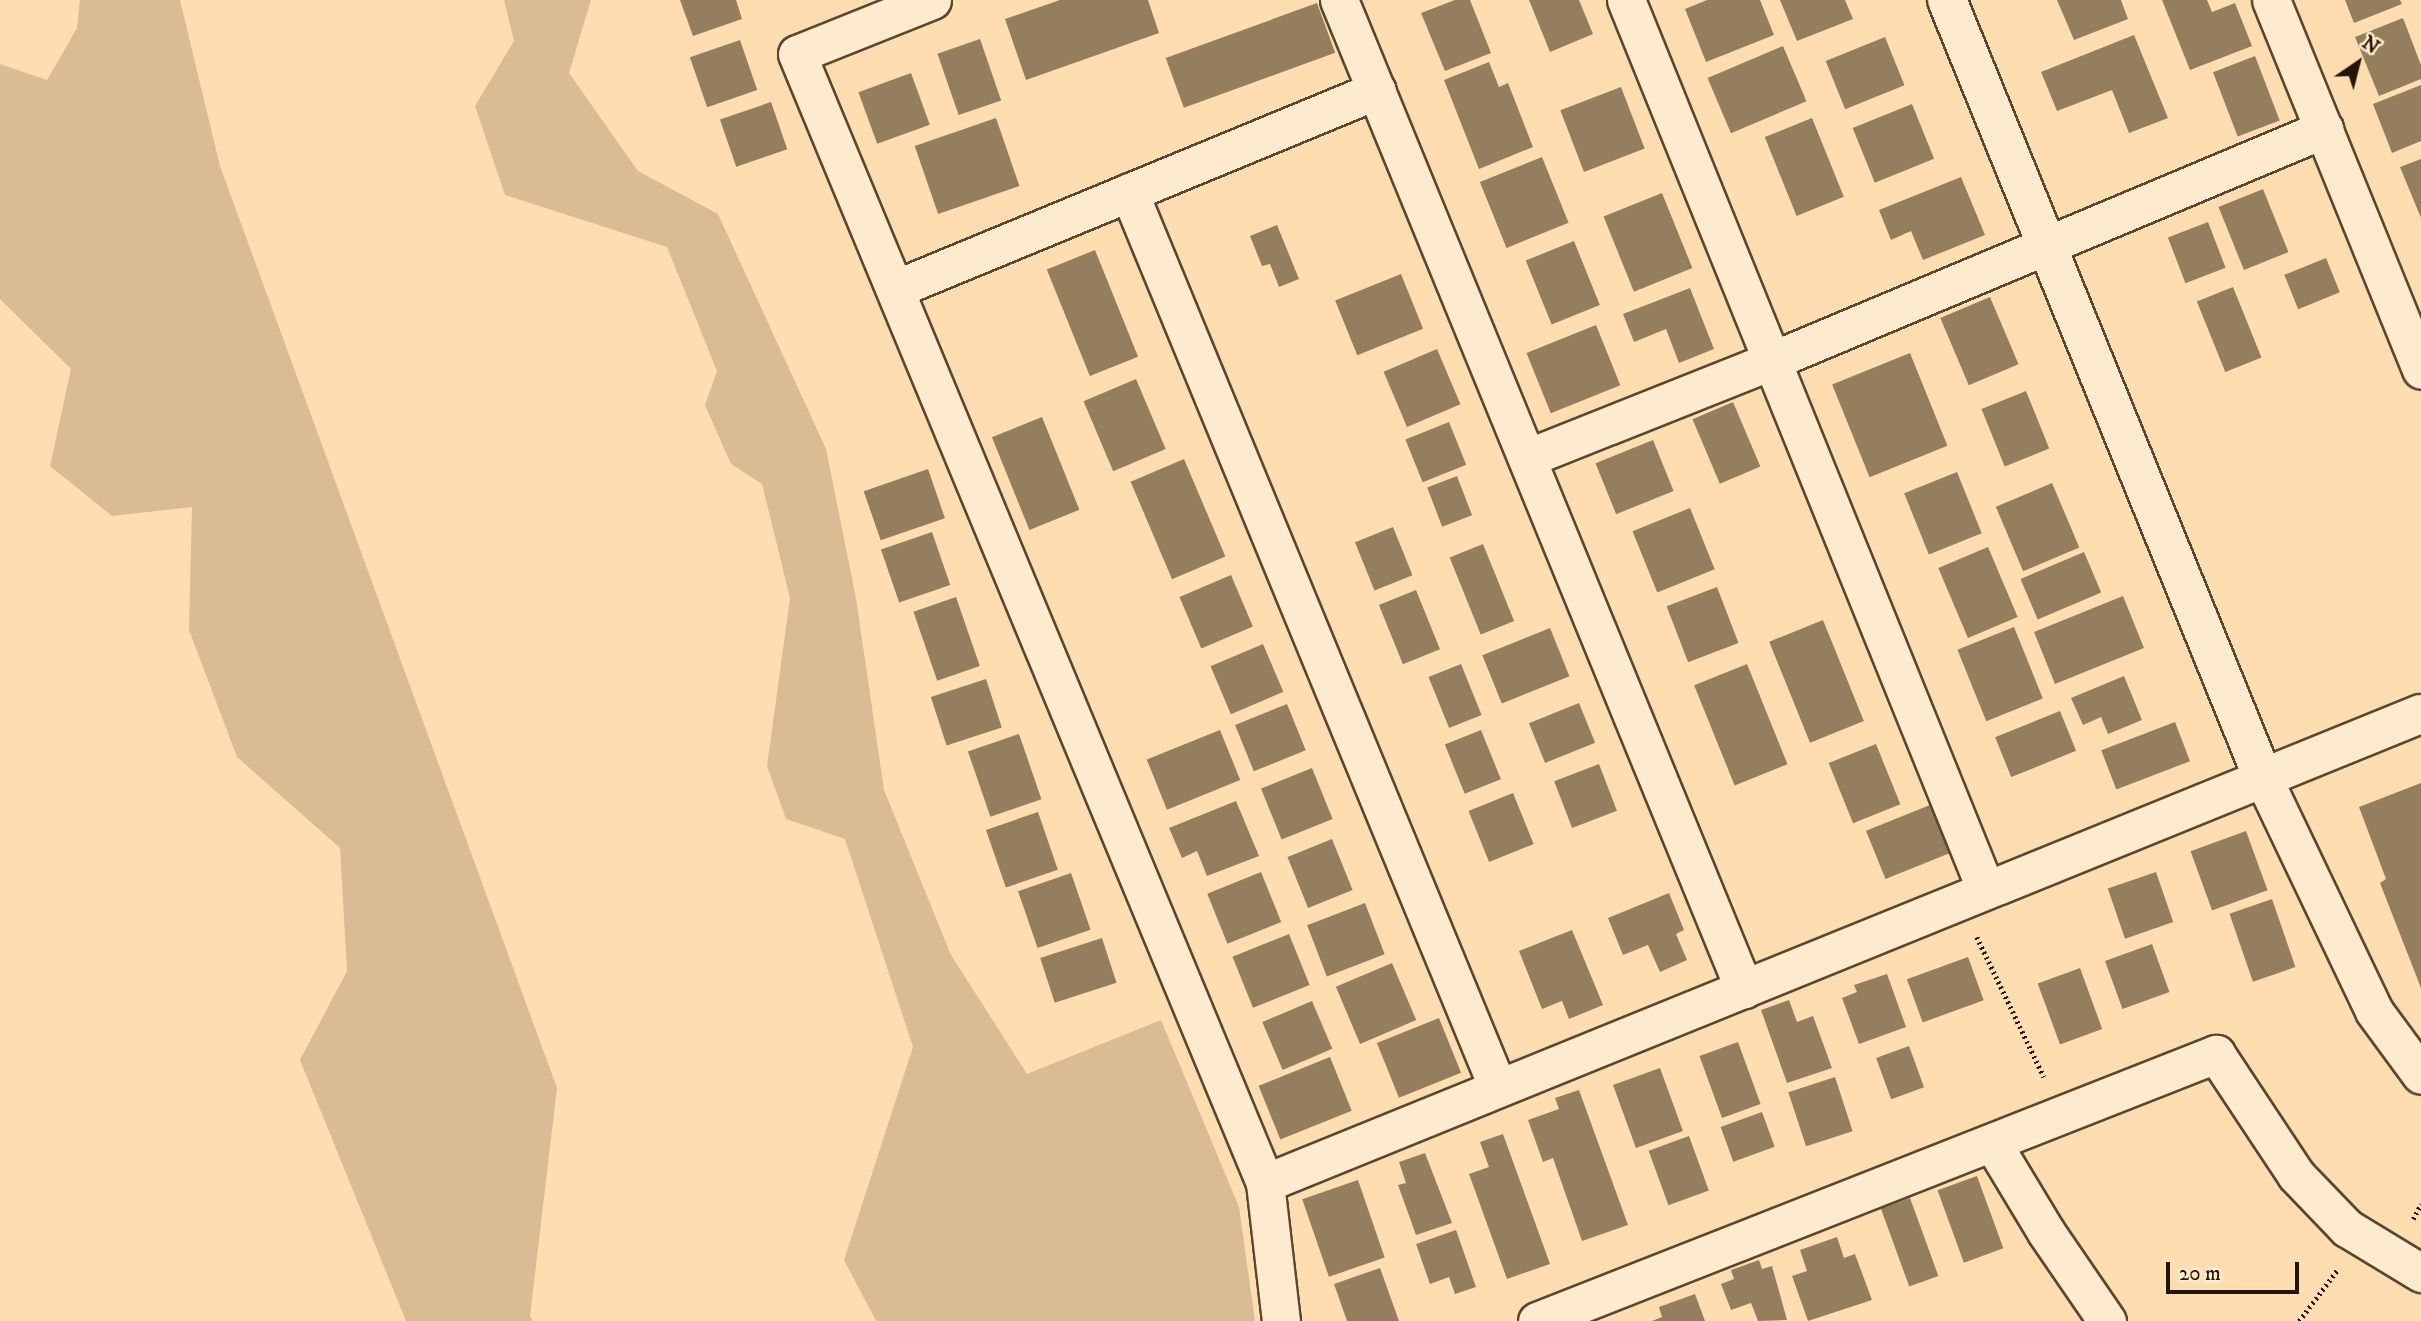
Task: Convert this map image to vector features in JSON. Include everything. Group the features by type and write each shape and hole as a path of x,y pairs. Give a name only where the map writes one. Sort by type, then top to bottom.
{"street":[{"path":"932,0 797,54 1265,1183 1281,1321"},
{"path":"1339,0 1744,989"},
{"path":"1626,0 1771,361 1973,896"},
{"path":"1947,0 2263,778 2374,1011 2421,1075"},
{"path":"2271,0 2421,370"},
{"path":"895,289 1377,90"},
{"path":"1527,458 1771,361 2324,129"},
{"path":"1129,192 1498,1088"},
{"path":"1265,1183 2421,714"},
{"path":"1537,1321 2217,1054 2296,1175 2362,1237 2421,1273"},
{"path":"1993,1144 2046,1232 2107,1321"}],"path":[{"path":"1973,896 2062,1116"},
{"path":"2299,1321 2362,1237"}],"shaded area":[{"path":"80,0 180,0 220,166 557,1088 530,1316 533,1321 406,1321 300,1060 347,971 340,848 237,757 189,630 192,507 112,516 50,466 71,369 0,299 0,64 47,80 77,28"},
{"path":"504,0 591,0 569,73 638,171 718,214 826,449 856,598 884,790 951,955 1027,1074 1161,1020 1239,1207 1255,1321 876,1321 844,1260 913,1047 845,839 786,819 767,766 790,598 762,484 731,464 705,405 717,371 667,247 505,195 475,106 514,41"}],"building":[{"path":"680,0 736,0 742,19 693,36"},
{"path":"1060,0 1148,0 1159,33 1026,80 1005,19"},
{"path":"1455,0 1470,0 1491,53 1445,71 1421,13"},
{"path":"1529,0 1579,0 1593,34 1550,52"},
{"path":"1707,0 1760,0 1774,35 1706,62 1685,9"},
{"path":"1780,0 1845,0 1853,19 1797,41"},
{"path":"2057,0 2121,0 2128,19 2074,40"},
{"path":"2162,0 2207,0 2212,12 2235,3 2252,46 2190,70"},
{"path":"2345,0 2400,0 2402,4 2354,23"},
{"path":"1317,3 1335,53 1184,108 1166,58"},
{"path":"2403,18 2421,65 2421,79 2379,96 2355,37"},
{"path":"2134,35 2168,118 2129,133 2112,90 2057,111 2041,72"},
{"path":"1885,37 1904,85 1845,109 1826,61"},
{"path":"980,39 1001,100 959,115 937,54"},
{"path":"740,40 757,90 707,107 690,57"},
{"path":"1783,46 1806,101 1731,133 1708,78"},
{"path":"2255,56 2280,120 2238,137 2213,72"},
{"path":"1489,62 1499,87 1508,83 1533,147 1479,169 1444,80"},
{"path":"911,73 930,125 877,144 858,92"},
{"path":"2421,85 2421,141 2392,153 2373,104"},
{"path":"1621,87 1645,149 1584,172 1560,110"},
{"path":"771,102 787,149 736,167 720,120"},
{"path":"1912,104 1934,159 1875,183 1853,128"},
{"path":"996,118 1019,186 938,214 915,146"},
{"path":"1812,118 1844,197 1797,216 1765,137"},
{"path":"1542,157 1569,223 1506,248 1480,182"},
{"path":"2421,159 2421,218 2400,167"},
{"path":"1961,177 1985,235 1923,260 1911,231 1891,240 1879,210"},
{"path":"2263,189 2288,252 2244,270 2218,207"},
{"path":"1662,193 1692,268 1634,292 1604,217"},
{"path":"2208,222 2226,268 2185,283 2168,237"},
{"path":"1277,225 1299,279 1279,287 1270,264 1262,266 1250,236"},
{"path":"1574,241 1600,305 1552,324 1526,260"},
{"path":"1095,250 1138,357 1090,376 1047,269"},
{"path":"2326,258 2340,292 2298,309 2284,275"},
{"path":"1401,274 1423,329 1357,355 1335,301"},
{"path":"2233,287 2261,357 2225,372 2197,302"},
{"path":"1690,288 1714,349 1679,363 1666,329 1634,342 1623,314"},
{"path":"1990,297 2019,364 1969,385 1940,318"},
{"path":"1596,325 1620,385 1551,413 1526,353"},
{"path":"1437,349 1460,404 1407,427 1384,372"},
{"path":"1910,353 1947,446 1870,477 1832,384"},
{"path":"1136,379 1166,449 1113,471 1084,401"},
{"path":"2026,391 2049,448 2005,466 1981,409"},
{"path":"1733,402 1760,466 1720,484 1692,419"},
{"path":"1042,417 1079,510 1029,530 992,437"},
{"path":"1449,422 1466,465 1423,482 1405,440"},
{"path":"1653,440 1674,491 1616,514 1596,463"},
{"path":"1184,459 1225,557 1172,579 1131,482"},
{"path":"928,469 945,518 881,540 864,491"},
{"path":"1957,472 1982,533 1929,555 1904,493"},
{"path":"1457,476 1472,515 1442,527 1427,487"},
{"path":"2052,483 2079,547 2023,571 1996,507"},
{"path":"1690,508 1715,569 1657,592 1633,531"},
{"path":"1393,527 1412,575 1374,591 1355,542"},
{"path":"932,532 950,585 899,603 881,550"},
{"path":"1483,544 1514,621 1481,634 1450,557"},
{"path":"1988,547 2018,617 1968,638 1938,568"},
{"path":"2084,552 2101,593 2038,619 2020,579"},
{"path":"1231,575 1253,627 1201,648 1179,597"},
{"path":"1717,587 1739,643 1688,662 1667,606"},
{"path":"1416,590 1440,649 1403,664 1379,605"},
{"path":"2123,596 2144,648 2055,684 2034,632"},
{"path":"956,597 980,666 937,681 913,612"},
{"path":"1823,620 1864,721 1810,743 1769,642"},
{"path":"2014,627 2043,698 1986,721 1957,650"},
{"path":"1550,628 1569,676 1502,704 1482,655"},
{"path":"1263,644 1283,692 1231,714 1211,666"},
{"path":"1461,664 1482,715 1449,728 1429,677"},
{"path":"1747,664 1787,764 1735,785 1694,685"},
{"path":"2124,676 2142,720 2108,734 2101,717 2083,725 2071,698"},
{"path":"986,679 1002,728 947,745 931,697"},
{"path":"1579,703 1595,743 1545,763 1529,723"},
{"path":"1287,704 1306,750 1254,771 1235,725"},
{"path":"2060,711 2076,751 2011,777 1995,737"},
{"path":"2175,722 2190,761 2116,790 2101,750"},
{"path":"1220,730 1240,780 1167,810 1147,760"},
{"path":"1481,730 1501,779 1465,794 1445,745"},
{"path":"1019,734 1041,799 990,817 968,752"},
{"path":"1876,744 1900,804 1853,823 1829,763"},
{"path":"1599,764 1617,811 1572,828 1554,781"},
{"path":"1312,768 1333,819 1282,840 1261,789"},
{"path":"2421,783 2421,988 2380,883 2386,879 2359,807"},
{"path":"1513,793 1534,844 1489,862 1468,811"},
{"path":"1236,801 1259,856 1207,876 1197,851 1182,858 1169,828"},
{"path":"1930,805 1949,853 1886,879 1866,831"},
{"path":"1038,812 1058,870 1006,888 986,830"},
{"path":"2246,831 2268,890 2212,910 2191,851"},
{"path":"1332,839 1353,890 1308,908 1287,857"},
{"path":"1261,872 1281,922 1227,944 1207,894"},
{"path":"2156,872 2173,922 2125,939 2108,889"},
{"path":"1071,873 1091,930 1038,948 1018,891"},
{"path":"1669,893 1684,930 1676,934 1687,960 1660,972 1648,945 1623,955 1608,918"},
{"path":"2272,899 2295,967 2253,982 2229,914"},
{"path":"1365,903 1385,954 1327,977 1307,925"},
{"path":"1572,930 1603,1005 1569,1019 1562,1001 1542,1009 1519,951"},
{"path":"1289,934 1310,985 1253,1008 1232,957"},
{"path":"1102,938 1117,983 1055,1003 1040,958"},
{"path":"2152,944 2169,992 2122,1009 2105,961"},
{"path":"1968,957 1984,1000 1923,1022 1907,979"},
{"path":"1392,963 1416,1020 1360,1044 1336,987"},
{"path":"2080,968 2102,1029 2060,1044 2038,983"},
{"path":"1887,974 1906,1027 1859,1044 1842,998 1857,992 1854,985"},
{"path":"1789,1000 1797,1022 1813,1016 1832,1068 1787,1083 1761,1010"},
{"path":"1312,1001 1332,1049 1283,1070 1262,1022"},
{"path":"1439,1018 1461,1073 1399,1098 1377,1043"},
{"path":"1738,1042 1761,1104 1722,1118 1699,1056"},
{"path":"1909,1046 1924,1087 1891,1099 1876,1058"},
{"path":"1330,1057 1352,1111 1280,1140 1259,1086"},
{"path":"1660,1068 1683,1131 1636,1148 1613,1085"},
{"path":"1835,1077 1853,1131 1806,1146 1788,1092"},
{"path":"1579,1090 1628,1225 1582,1241 1553,1158 1543,1162 1528,1120 1559,1109 1555,1098"},
{"path":"1762,1112 1775,1147 1733,1162 1721,1127"},
{"path":"1503,1134 1550,1264 1507,1279 1469,1174 1489,1167 1480,1142"},
{"path":"1689,1136 1709,1191 1668,1205 1649,1151"},
{"path":"1425,1153 1452,1223 1416,1235 1398,1185 1406,1183 1399,1162"},
{"path":"1977,1176 2003,1248 1964,1263 1938,1190"},
{"path":"1358,1180 1385,1258 1329,1277 1302,1199"},
{"path":"1910,1198 1938,1276 1909,1287 1881,1209"},
{"path":"1456,1230 1476,1287 1455,1294 1449,1277 1430,1284 1416,1244"},
{"path":"1837,1237 1844,1258 1855,1254 1872,1300 1808,1321 1792,1276 1807,1271 1800,1250"},
{"path":"1759,1260 1762,1269 1772,1266 1787,1320 1758,1321 1751,1303 1731,1310 1721,1284 1734,1279 1731,1270"},
{"path":"1380,1268 1399,1321 1347,1321 1334,1284"},
{"path":"1695,1294 1705,1321 1652,1321 1662,1317 1659,1307"}]}
